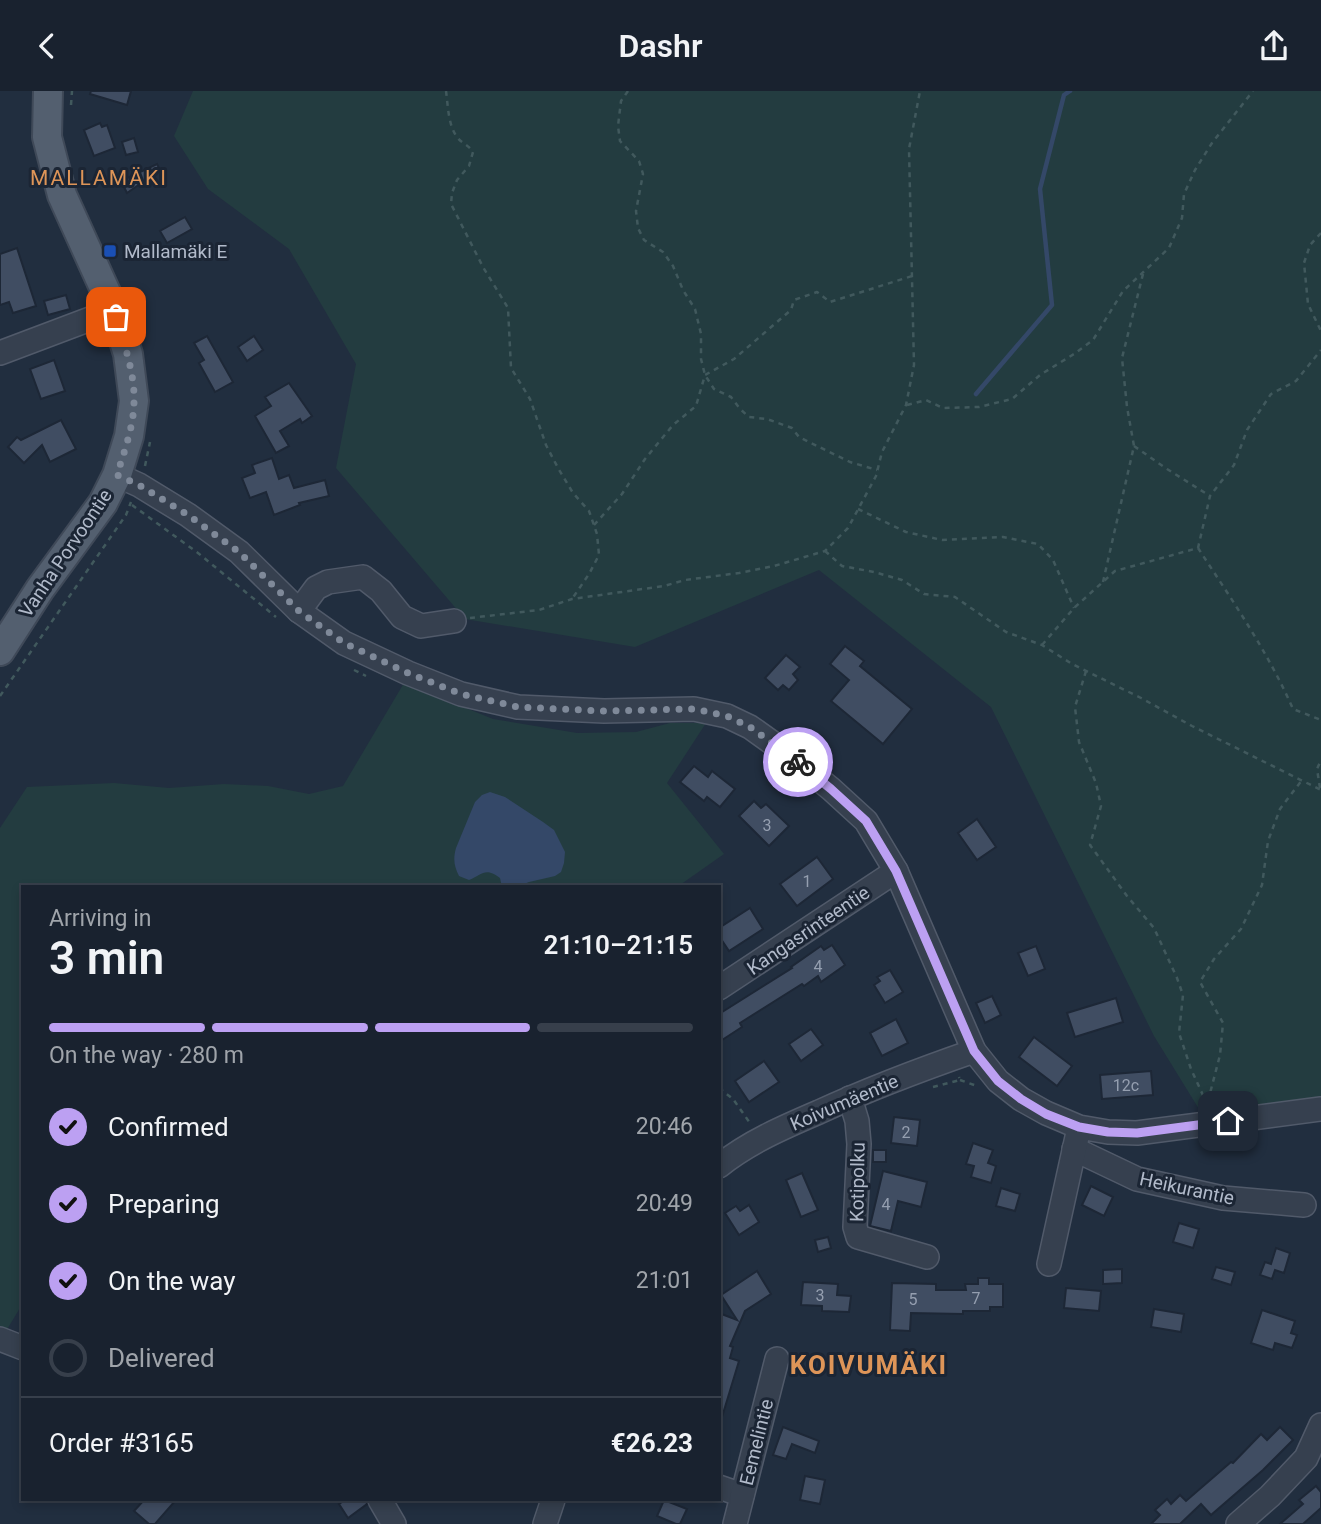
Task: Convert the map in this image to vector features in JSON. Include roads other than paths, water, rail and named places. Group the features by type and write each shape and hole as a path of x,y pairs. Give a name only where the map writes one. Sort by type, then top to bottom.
{"main road":[{"name":"Vanha Porvoontie","path":"0,651 40,589 103,503 129,488 129,436 134,401 128,354 114,310 62,195 47,137 48,91"}],"street":[{"path":"0,353 114,310"},
{"path":"129,488 188,515 239,552 288,615 408,673 472,696 518,707 604,711 694,709 727,716 750,727 788,754 866,821 896,871 974,1051 998,1081 1077,1138 1108,1132 1137,1133 1207,1114 1321,1109"},
{"path":"288,615 316,588 328,582 363,577 381,591 402,617 421,625 454,621"},
{"name":"Kangasrinteentie","path":"721,987 896,871"},
{"name":"Koivumäentie","path":"721,1165 758,1139 850,1098 974,1051"},
{"name":"Kotipolku","path":"850,1098 857,1121 859,1144 855,1227 858,1237 927,1257"},
{"path":"1049,1264 1077,1138"},
{"name":"Heikurantie","path":"1077,1138 1137,1179 1223,1198 1304,1205"},
{"path":"0,1339 21,1347"},
{"name":"Eemelintie","path":"735,1524 777,1359"},
{"path":"1238,1524 1270,1496 1306,1458 1321,1425"},
{"path":"721,1488 743,1495"},
{"path":"381,1501 394,1524"},
{"path":"545,1524 553,1501"}],"water":[{"path":"490,792 505,797 554,830 565,852 561,872 521,885 502,885 500,878 491,873 484,873 469,880 459,876 454,862 456,848 475,802"}],"waterway":[{"path":"976,394 1052,305 1040,189 1064,95 1070,91"}],"place":[{"name":"Mallamäki E","path":"110,251"}],"district":[{"name":"MALLAMÄKI","path":"99,178"},
{"name":"KOIVUMÄKI","path":"869,1365"}]}
